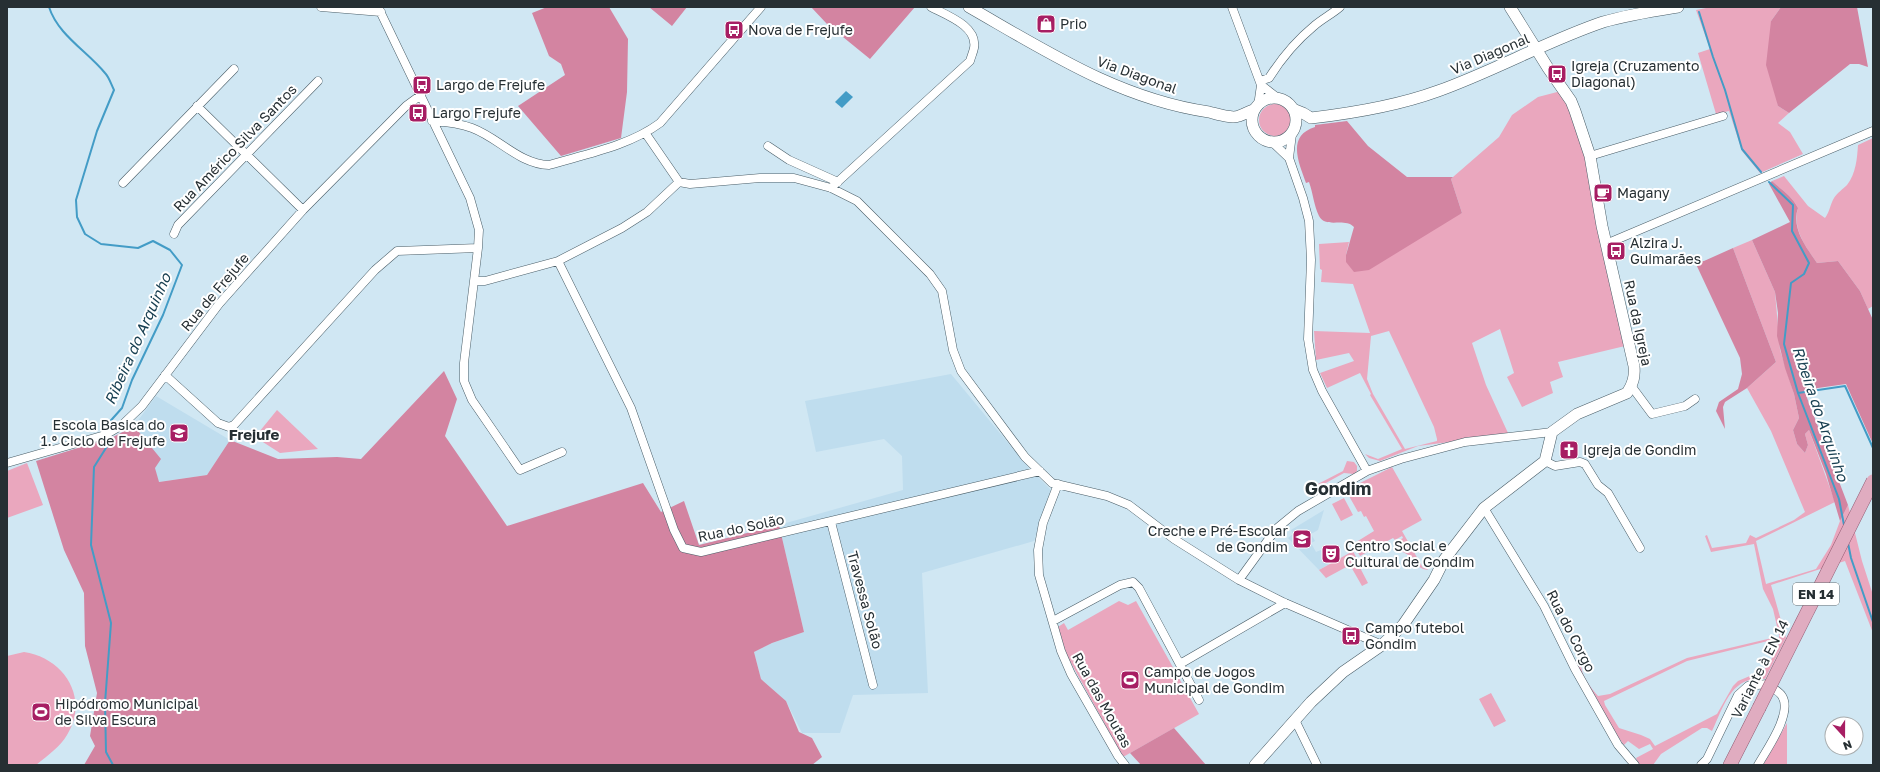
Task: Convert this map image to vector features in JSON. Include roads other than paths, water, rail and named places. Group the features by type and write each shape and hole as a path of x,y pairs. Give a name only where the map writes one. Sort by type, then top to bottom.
{"main road":[{"name":"Variante à EN 14","path":"1730,765 1873,481"}],"street":[{"path":"321,7 379,10 470,198 479,230 464,363 464,381 472,400 520,470 562,452"},
{"path":"432,121 453,122 473,128 526,160 538,165 549,165 646,134 660,123 761,7"},
{"path":"831,188 970,61 974,47 972,34 957,21 931,7"},
{"name":"Via Diagonal","path":"969,7 1062,60 1105,82 1169,103 1201,111 1238,117 1265,140 1272,142 1280,142 1307,123 1311,118 1354,113 1408,101 1438,91 1603,22 1678,7"},
{"path":"1232,7 1260,83 1257,107 1253,116 1255,130"},
{"path":"1260,83 1269,78 1276,67 1314,26 1340,7"},
{"name":"Rua da Igreja","path":"1510,7 1571,101 1590,156 1606,244 1634,366 1632,386 1627,393 1577,414 1552,432"},
{"path":"123,183 234,69"},
{"name":"Rua Américo Silva Santos","path":"174,234 178,225 318,81"},
{"path":"1260,83 1279,99 1285,101 1293,109 1303,112 1311,118"},
{"name":"Rua de Frejufe","path":"7,463 105,435 122,425 142,406 219,304 303,210 406,106 421,95"},
{"path":"1238,117 1257,107 1266,100 1279,99"},
{"path":"197,106 247,153 303,210"},
{"path":"1288,158 1296,120 1293,109"},
{"path":"1590,156 1723,116"},
{"path":"1606,244 1873,131"},
{"path":"646,134 679,182 690,184 760,178 794,178 831,188 858,201 930,274 942,291 953,350 961,372 1025,457 1052,483 1107,496 1129,505 1174,539 1239,580 1285,603 1382,645"},
{"path":"1272,142 1288,158 1303,198 1310,229 1311,260 1308,339 1311,362 1319,384 1367,472"},
{"path":"768,146 789,160 838,182"},
{"path":"474,281 485,281 558,261 622,228 647,212 679,182"},
{"path":"165,375 218,423 229,427 234,425 375,270 397,251 478,248"},
{"name":"Rua do Solão","path":"558,261 631,408 674,530 683,548 701,552 1040,471"},
{"path":"1632,386 1652,414 1685,406 1695,399"},
{"path":"1239,580 1276,529 1298,511 1367,472 1401,458 1466,442 1552,432 1545,461 1484,508 1444,560 1434,580 1403,625 1382,645 1343,672 1311,702 1255,765"},
{"path":"1545,461 1555,466 1580,462 1585,464 1598,486 1608,493 1640,548"},
{"name":"Rua das Moutas","path":"1058,484 1043,523 1038,550 1039,574 1061,651 1071,674 1118,756 1125,765"},
{"name":"Rua do Corgo","path":"1484,508 1544,606 1575,669 1618,745 1636,765"},
{"name":"Travessa Solão","path":"831,522 873,685"},
{"path":"1053,621 1120,585 1133,582 1139,588 1199,700"},
{"path":"1180,664 1285,603"},
{"path":"1701,765 1707,759 1738,695 1748,686 1767,684 1782,696 1784,702 1784,716 1758,765"},
{"path":"1295,720 1317,765"}],"water":[{"path":"846,91 853,97 842,108 835,102"}],"waterway":[{"name":"Ribeira do Arquinho","path":"49,7 59,26 98,65 109,79 114,90 97,131 76,200 77,217 85,234 101,244 138,248 153,241 170,250 182,265 163,315 132,380 122,408 105,427"},
{"name":"Ribeira do Arquinho","path":"1699,12 1725,90 1742,149 1761,172"},
{"name":"Ribeira do Arquinho","path":"1769,182 1793,205 1792,231 1809,263 1804,274 1791,283 1784,344 1798,393 1839,499 1844,525"},
{"path":"1798,393 1845,386 1873,448"},
{"name":"Ribeira do Arquinho","path":"111,440 94,467 91,545 111,623 105,703 106,752 113,765"},
{"name":"Ribeira do Arquinho","path":"1848,543 1851,558 1873,622"}],"place":[{"name":"Prio","path":"1046,24"},
{"name":"Nova de Frejufe","path":"734,30"},
{"name":"Igreja (Cruzamento Diagonal)","path":"1557,74"},
{"name":"Largo de Frejufe","path":"422,85"},
{"name":"Largo Frejufe","path":"418,113"},
{"name":"Magany","path":"1603,193"},
{"name":"Alzira J. Guimarães","path":"1616,251"},
{"name":"Escola Basica do 1.º Ciclo de Frejufe","path":"179,433"},
{"name":"Igreja de Gondim","path":"1569,450"},
{"name":"Creche e Pré-Escolar de Gondim","path":"1302,539"},
{"name":"Centro Social e Cultural de Gondim","path":"1331,554"},
{"name":"Campo futebol Gondim","path":"1351,636"},
{"name":"Campo de Jogos Municipal de Gondim","path":"1130,680"},
{"name":"Hipódromo Municipal de Silva Escura","path":"41,712"}],"district":[{"name":"Frejufe","path":"254,435"},
{"name":"Gondim","path":"1338,489"}]}
